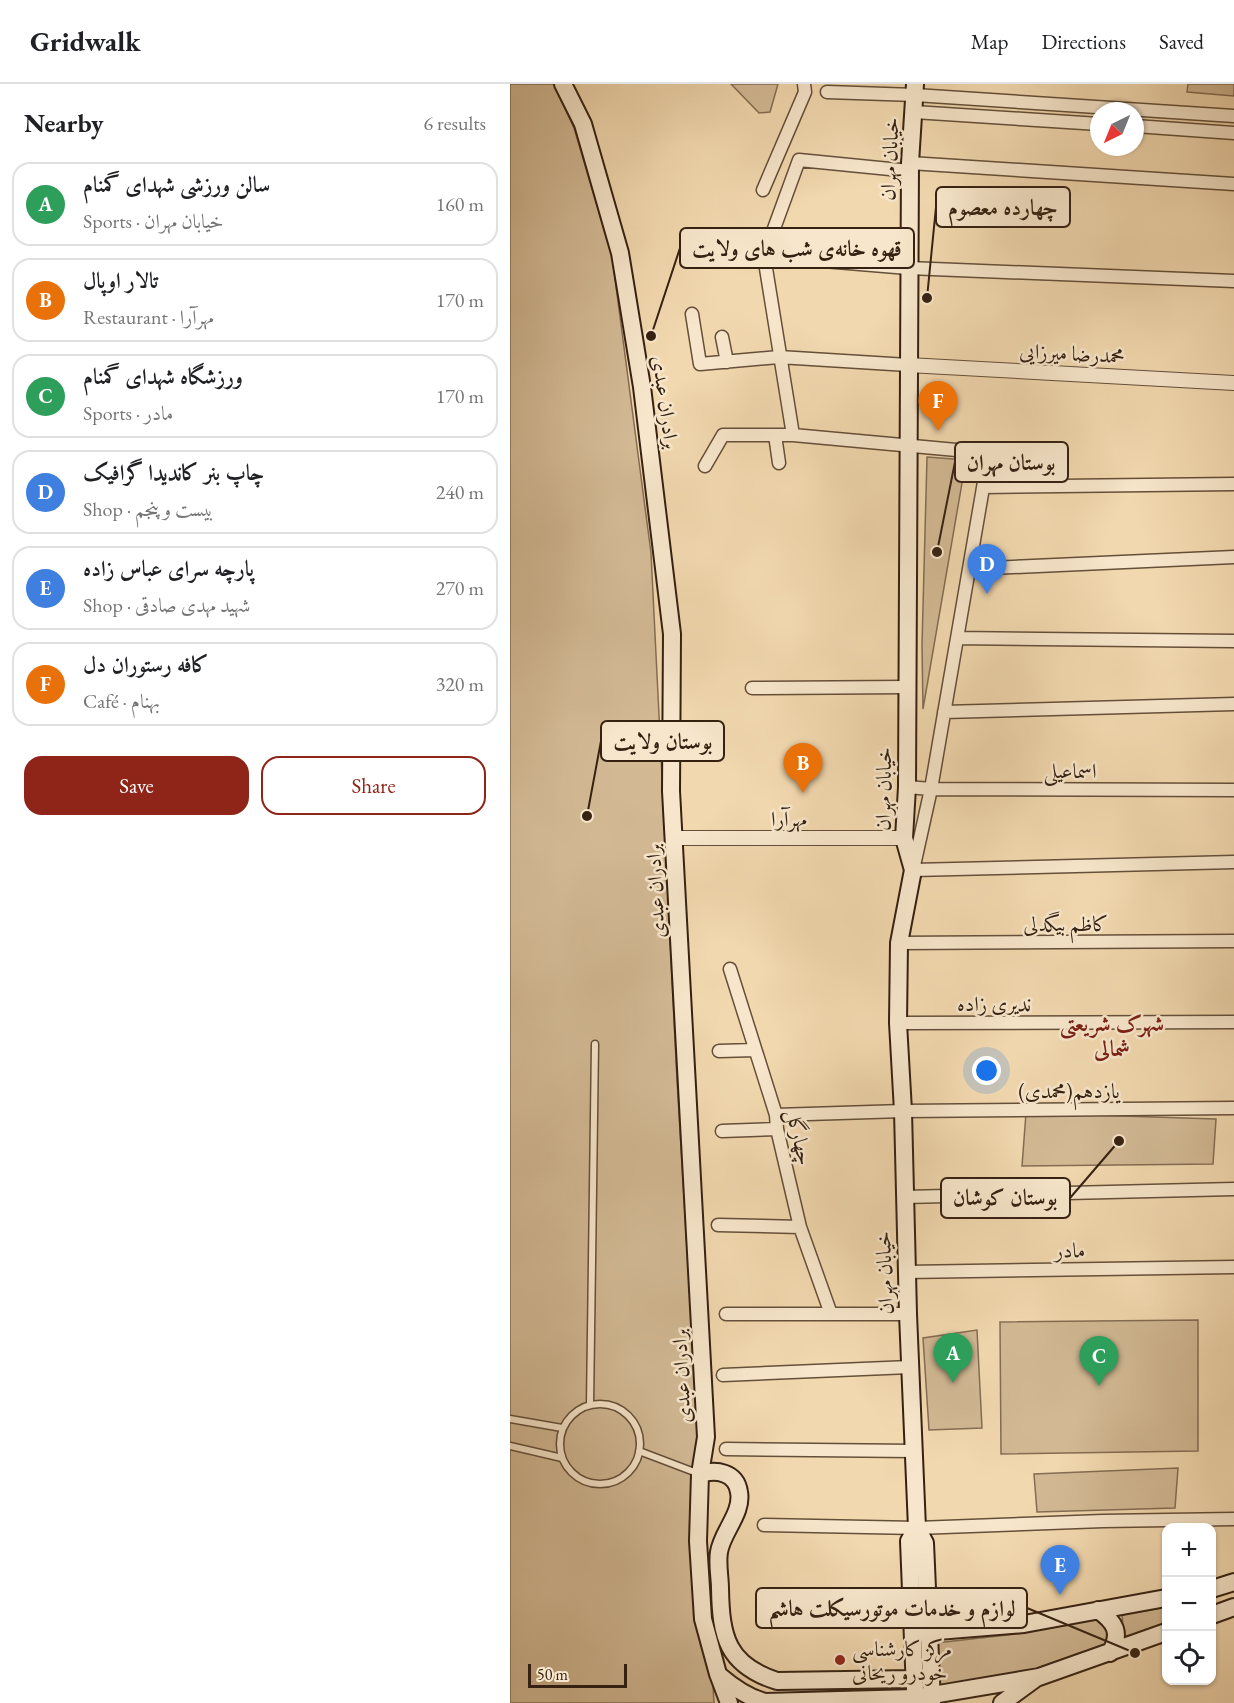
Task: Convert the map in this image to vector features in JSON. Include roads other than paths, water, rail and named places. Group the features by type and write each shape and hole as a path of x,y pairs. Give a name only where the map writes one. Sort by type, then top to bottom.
{"main road":[{"name":"برادران عبدی","path":"563,84 583,124 620,253 642,387 672,634 671,790 706,1437 700,1474 698,1541 703,1619 718,1674 729,1703"},
{"name":"خیابان مهران","path":"914,97 908,268 907,687 904,838 913,870 899,943 898,1023 917,1528"},
{"path":"700,1474 712,1471 724,1473 735,1481 740,1492 738,1505 719,1552 721,1618 728,1645 740,1661 757,1674 777,1681 914,1679"},
{"path":"917,1528 909,1541 912,1608 920,1632 924,1699"},
{"path":"917,1528 925,1543 920,1632 914,1679 924,1699"},
{"path":"1216,1588 1234,1582"},
{"path":"920,1632 1024,1624 1162,1599"},
{"path":"1216,1613 1234,1606"},
{"path":"1098,1610 1110,1619 1115,1628 1116,1640 1110,1653"},
{"path":"718,1674 749,1697 765,1702 924,1699 1039,1677 1162,1634"},
{"path":"1002,1703 1039,1677"}],"street":[{"path":"763,190 805,92 804,84"},
{"path":"827,92 1234,116"},
{"path":"914,97 1090,123"},
{"path":"1144,127 1234,133"},
{"path":"793,435 764,256 799,160 1234,184"},
{"path":"764,256 908,268 1234,281"},
{"path":"692,314 700,364 779,357 908,364"},
{"path":"722,337 727,362"},
{"name":"محمدرضا میرزایی","path":"908,364 1234,383"},
{"path":"705,466 723,435 793,435 988,453 931,789 913,870 1234,862"},
{"path":"775,435 779,462"},
{"path":"983,488 1234,484"},
{"path":"969,569 1234,557"},
{"path":"957,638 1234,640"},
{"path":"752,688 907,687"},
{"path":"944,712 1234,704"},
{"name":"اسماعیلی","path":"906,787 1234,790"},
{"name":"مهرآرا","path":"675,838 904,838"},
{"name":"کاظم بیگدلی","path":"899,943 1234,941"},
{"name":"چهارگل","path":"730,969 776,1115 777,1129 800,1227 831,1314"},
{"name":"ندیری زاده","path":"898,1023 1234,1022"},
{"path":"720,1051 755,1050"},
{"name":"یازدهم(محمدی)","path":"776,1115 903,1111 1234,1108"},
{"path":"722,1131 777,1129"},
{"path":"904,1197 1234,1189"},
{"path":"718,1224 800,1227"},
{"name":"مادر","path":"906,1272 1234,1267"},
{"path":"726,1314 908,1314"},
{"path":"723,1375 910,1367"},
{"path":"726,1449 915,1451"},
{"path":"765,1525 917,1528 1234,1519"},
{"path":"766,1610 912,1608"}],"lane":[{"path":"590,1405 595,1044"},
{"path":"590,1405 610,1406 627,1415 635,1426 639,1438 639,1451 635,1463 627,1473 616,1480 591,1483 579,1478 562,1458 560,1445 562,1428 577,1410 590,1405"},
{"path":"510,1419 562,1428"},
{"path":"510,1446 562,1458"},
{"path":"639,1451 700,1474"}],"place":[{"name":"چهارده معصوم","path":"927,298"},
{"name":"قهوه خانه‌ی شب های ولایت","path":"651,336"},
{"name":"کافه رستوران دل","path":"938,431"},
{"name":"بوستان مهران","path":"937,552"},
{"name":"چاپ بنر کاندیدا گرافیک","path":"987,594"},
{"name":"تالار اوپال","path":"803,793"},
{"name":"بوستان ولایت","path":"587,816"},
{"name":"بوستان کوشان","path":"1119,1141"},
{"name":"سالن ورزشی شهدای گمنام","path":"953,1383"},
{"name":"ورزشگاه شهدای گمنام","path":"1099,1386"},
{"name":"پارچه سرای عباس زاده","path":"1060,1595"},
{"name":"لوازم و خدمات موتورسیکلت هاشم","path":"1135,1653"},
{"name":"مرکز کارشناسی خودرو ریحانی","path":"840,1660"}],"district":[{"name":"شهرک شریعتی شمالی","path":"1112,1036"}]}
